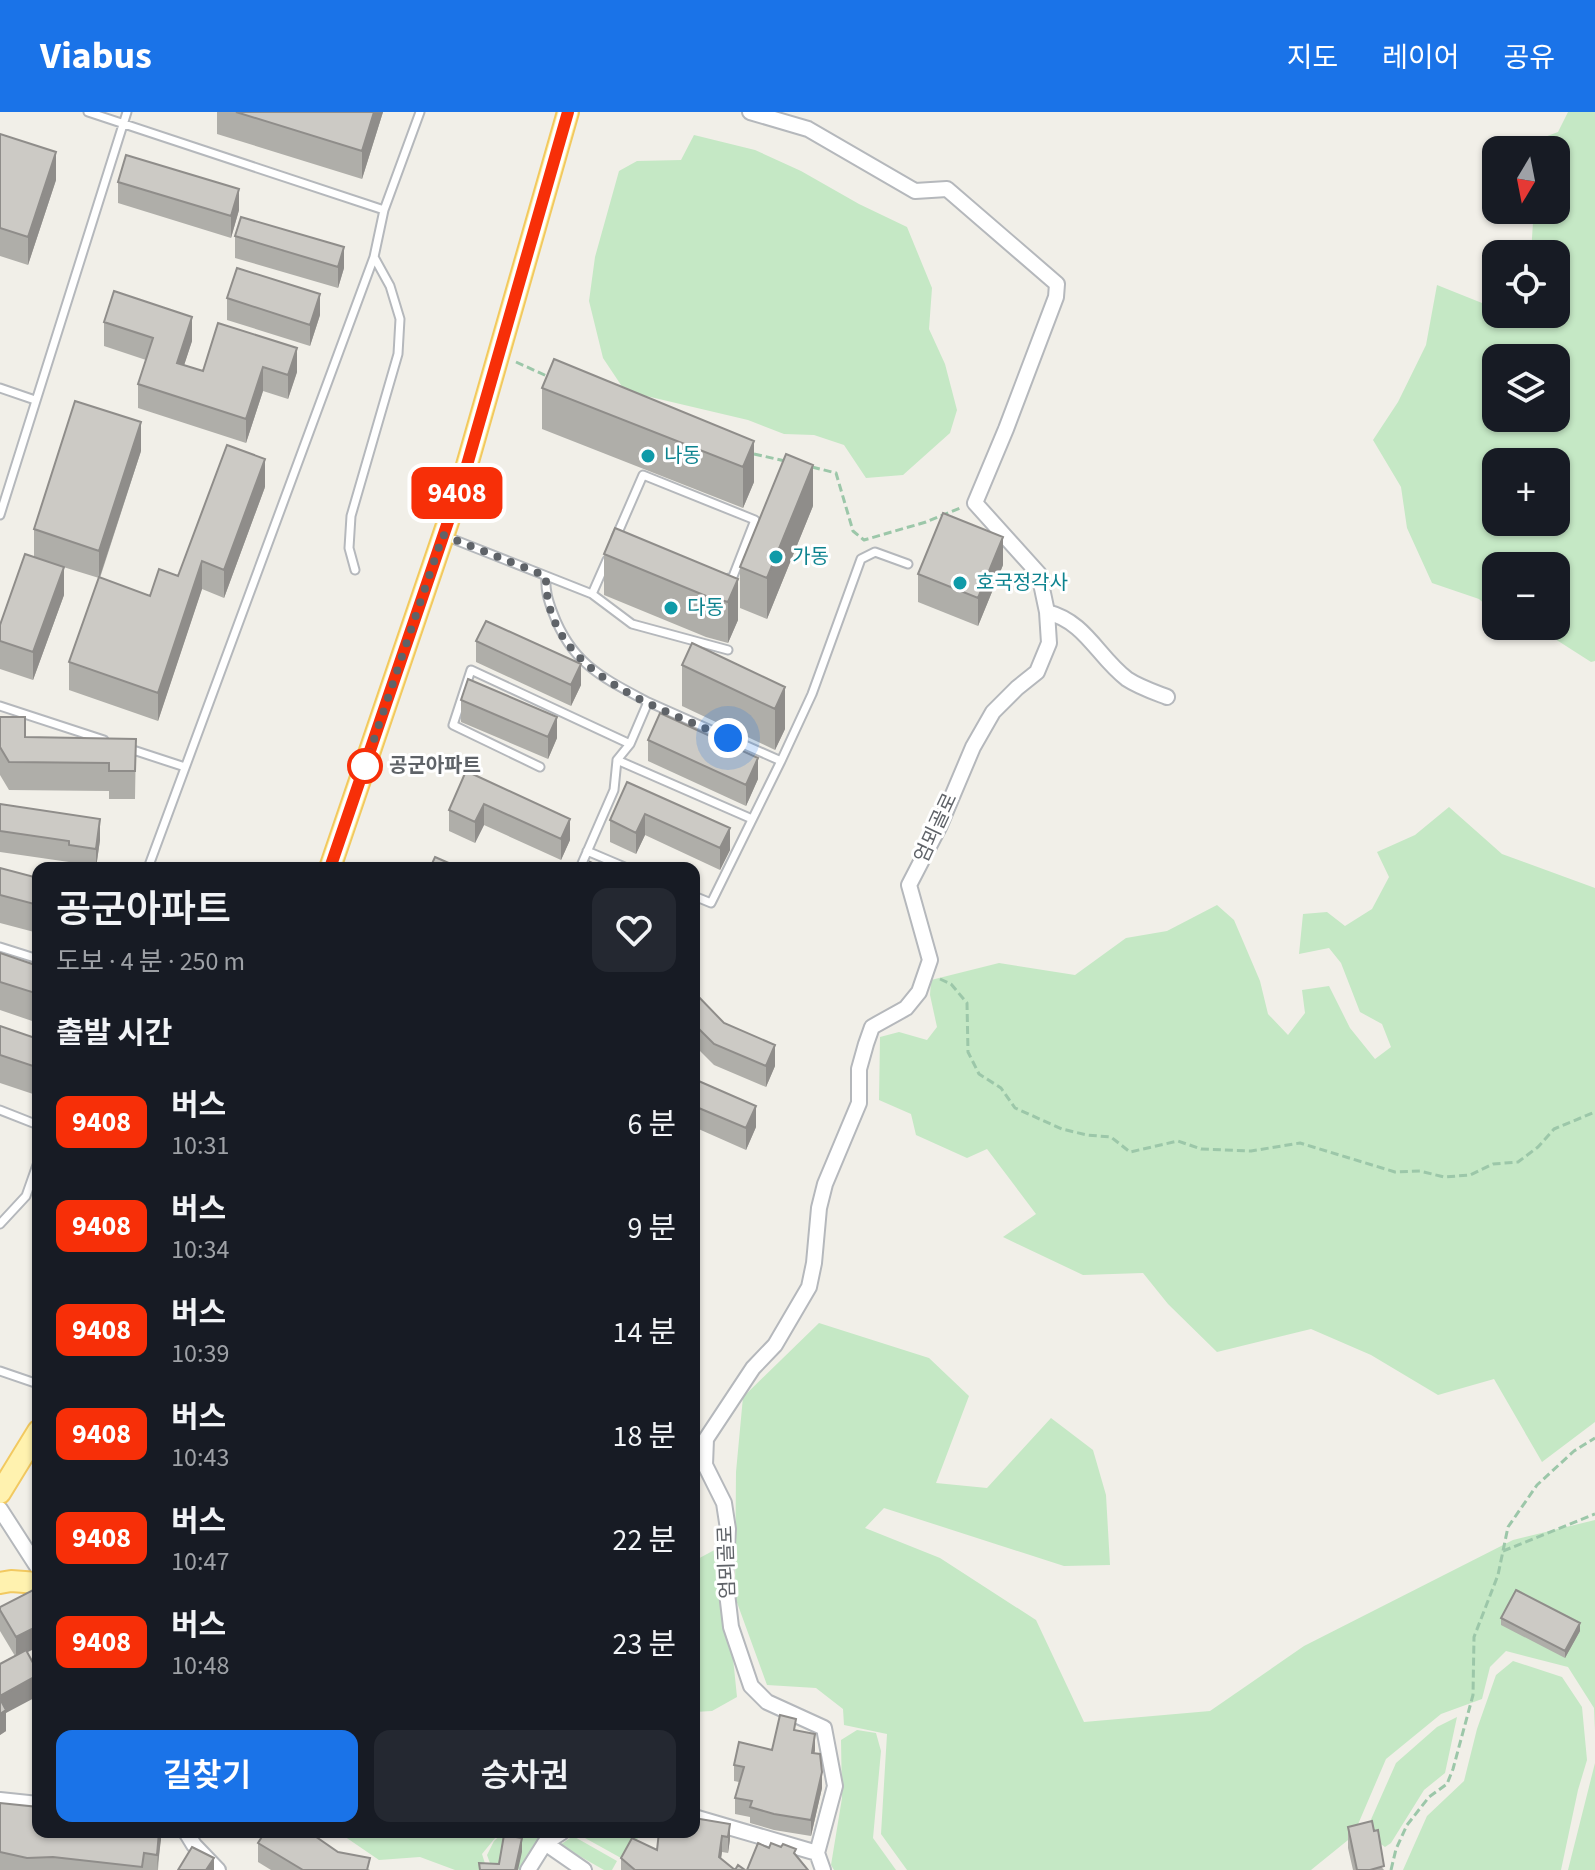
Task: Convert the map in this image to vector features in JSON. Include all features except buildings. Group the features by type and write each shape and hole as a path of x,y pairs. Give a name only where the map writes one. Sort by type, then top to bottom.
{"main road":[{"path":"332,862 465,472 568,112"},
{"path":"0,1493 32,1441"},
{"path":"0,1583 32,1583"}],"street":[{"path":"750,112 808,129 915,191 947,189 1057,284 1056,297 975,503"},
{"name":"엄뫼골로","path":"817,1853 835,1786 824,1728 767,1702 751,1686 731,1627 725,1576 728,1529 724,1503 705,1465 706,1439 753,1368 775,1345 809,1287 819,1208 825,1184 859,1103 859,1069 872,1027 906,1008 919,992 930,960 909,885 940,825 973,747 993,712 1037,672 1049,643 1047,612 1039,574 975,503"},
{"path":"1047,612 1064,617 1079,628 1127,679 1167,697"},
{"path":"0,1509 32,1559"},
{"path":"0,1800 32,1803"},
{"path":"700,1819 817,1853 823,1870"},
{"path":"190,1838 218,1870"},
{"path":"528,1870 545,1843 553,1838"},
{"path":"545,1843 584,1870"}],"lane":[{"path":"88,112 384,210"},
{"path":"0,515 127,112"},
{"path":"150,862 374,257 384,210 420,112"},
{"path":"355,570 349,548 351,516 398,354 400,319 390,286 374,257"},
{"path":"0,388 35,400"},
{"path":"592,594 643,475 755,520 732,579 718,574"},
{"path":"443,535 592,594 632,624 728,650"},
{"path":"617,537 631,542"},
{"path":"700,898 711,903 781,761 812,694 861,559 875,552 908,564"},
{"path":"546,576 545,592 559,630 572,651 588,668 648,702 781,761"},
{"path":"540,767 453,725 471,670 630,744"},
{"path":"582,862 614,790 617,760 630,744 648,702"},
{"path":"0,706 185,767"},
{"path":"617,760 752,819"},
{"path":"587,851 613,862"},
{"path":"0,947 32,957"},
{"path":"0,1110 32,1123"},
{"path":"0,1224 26,1196 32,1179"},
{"path":"0,1371 32,1382"}],"path":[{"path":"500,354 557,381"},
{"path":"743,450 784,461"},
{"path":"813,467 836,473 853,531 864,540 926,522 975,503"},
{"path":"926,972 951,984 967,1003 968,1052 979,1074 1001,1088 1015,1108 1062,1129 1111,1137 1130,1152 1178,1141 1201,1149 1251,1151 1300,1143 1395,1172 1420,1171 1444,1177 1470,1175 1493,1164 1518,1162 1538,1147 1554,1129 1595,1112"},
{"path":"1391,1870 1407,1825 1429,1797 1447,1784 1453,1769 1473,1695 1474,1637 1498,1575 1508,1527 1537,1485 1574,1451 1595,1438"},
{"path":"1503,1551 1595,1514"}],"green space":[{"path":"1568,112 1595,112 1595,661 1591,662 1557,640 1570,640 1570,552 1482,552 1482,602 1432,583 1407,528 1401,487 1373,440 1398,402 1426,345 1437,285 1482,303 1482,328 1570,328 1570,240 1532,240 1533,224 1570,224 1570,136 1547,136 1558,132"},
{"path":"694,135 755,150 907,227 932,288 929,329 945,364 957,410 950,433 903,475 866,478 844,445 814,435 784,434 748,420 625,391 603,358 589,301 595,257 619,171 637,161 681,160"},
{"path":"1449,807 1502,854 1595,888 1595,1422 1542,1462 1494,1379 1438,1395 1371,1355 1311,1329 1217,1352 1168,1304 1143,1273 1083,1275 1003,1237 1036,1214 987,1149 967,1158 916,1135 911,1114 879,1100 880,1037 899,1032 927,1040 937,1027 930,995 931,980 999,963 1075,975 1126,938 1167,931 1217,905 1234,920 1260,981 1268,1014 1288,1035 1305,1013 1302,990 1329,986 1350,1028 1375,1059 1391,1047 1382,1024 1360,1012 1341,963 1329,948 1299,954 1303,914 1327,912 1345,926 1372,909 1389,877 1377,852 1415,835"},
{"path":"819,1323 929,1358 969,1396 936,1483 987,1488 1051,1418 1093,1450 1106,1495 1110,1565 1064,1566 884,1508 865,1528 940,1558 1036,1620 1084,1722 1210,1711 1304,1646 1513,1540 1595,1520 1595,1731 1594,1708 1568,1667 1506,1651 1490,1667 1482,1699 1441,1714 1386,1759 1353,1836 1311,1870 907,1870 881,1834 887,1734 844,1725 843,1709 816,1688 767,1685 735,1597 736,1472 743,1397"},
{"path":"720,1547 727,1566 737,1697 712,1711 700,1712 700,1558"},
{"path":"1513,1661 1562,1677 1582,1707 1587,1760 1561,1870 1403,1870 1427,1816 1464,1781 1477,1729 1496,1675"},
{"path":"1457,1717 1445,1773 1424,1790 1391,1843 1385,1847 1365,1833 1396,1763 1437,1727"},
{"path":"857,1730 876,1733 881,1751 873,1838 896,1870 834,1870 831,1865 842,1798 841,1740"},
{"path":"1595,1763 1595,1870 1568,1870"},
{"path":"347,1838 495,1838 482,1854 487,1870 455,1870 420,1857 379,1860"},
{"path":"497,1838 540,1839 521,1870 491,1866 487,1855"},
{"path":"570,1838 577,1838 617,1861 612,1870 604,1870 560,1845"},
{"path":"585,1838 638,1838 621,1858"}],"bus line":[{"name":"9408","path":"332,862 465,472 568,112"}],"place":[{"name":"나동","path":"648,456"},
{"name":"가동","path":"776,557"},
{"name":"호국정각사","path":"960,583"},
{"name":"다동","path":"671,608"},
{"name":"공군아파트","path":"365,766"}],"route":[{"path":"365,766 443,535 546,576 545,592 559,630 572,651 588,668 648,702 728,738"}]}
